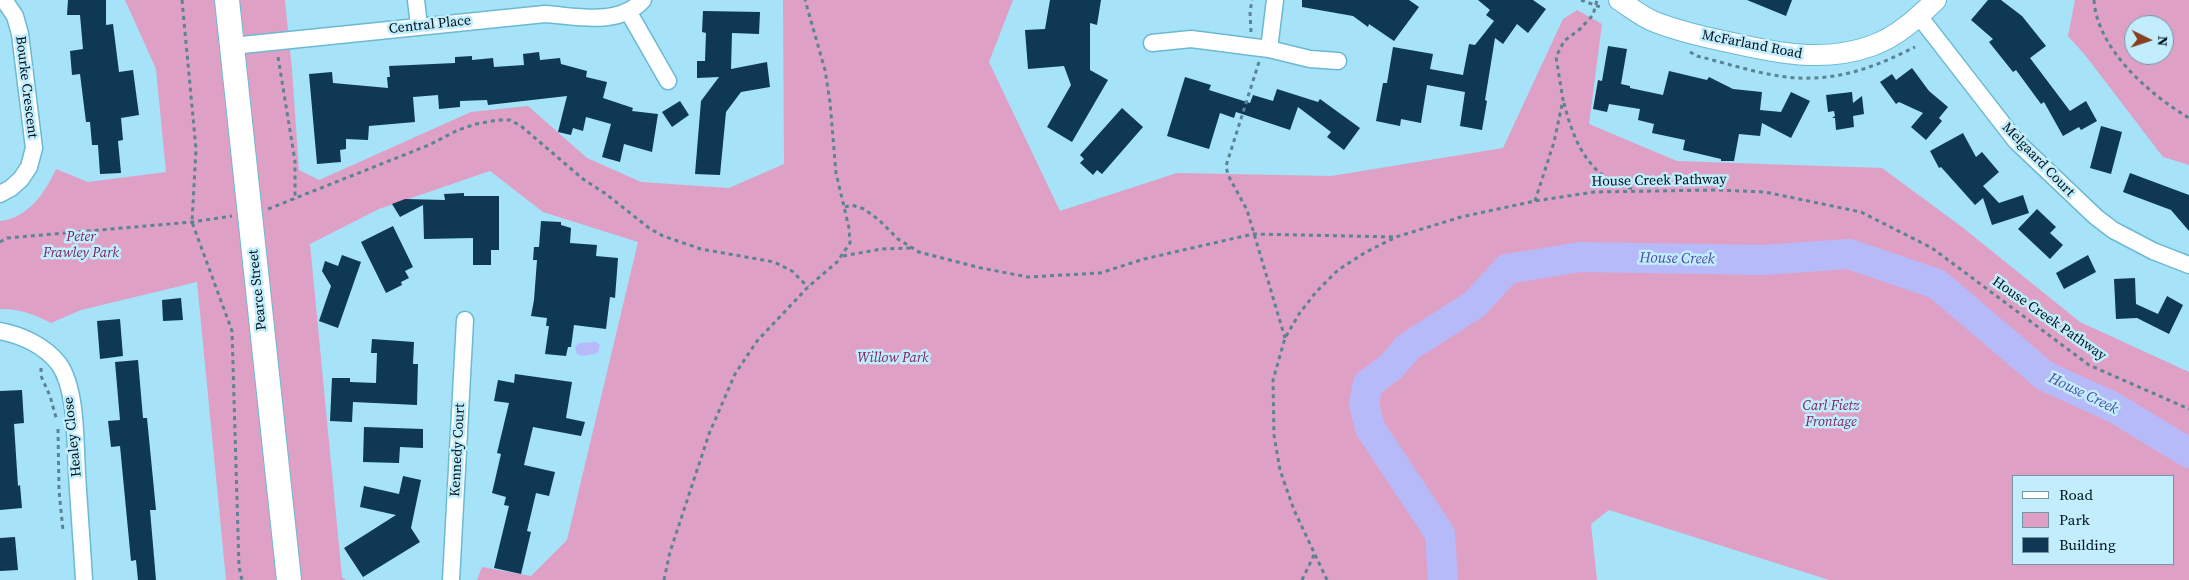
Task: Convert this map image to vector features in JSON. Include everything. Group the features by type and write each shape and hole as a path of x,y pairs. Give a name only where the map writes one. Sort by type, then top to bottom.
{"main road":[{"name":"Pearce Street","path":"227,0 289,580"}],"street":[{"name":"Bourke Crescent","path":"0,194 12,188 21,179 28,168 34,148 20,34 15,16 4,0"},
{"path":"416,0 419,26"},
{"name":"Central Place","path":"232,46 545,14 605,18 628,11 642,0"},
{"path":"1269,49 1275,0"},
{"name":"McFarland Road","path":"1619,0 1654,22 1754,48 1802,56 1828,56 1871,46 1905,28 1936,0"},
{"path":"628,11 668,81"},
{"name":"Melgaard Court","path":"1919,16 2016,141 2096,217 2113,230 2152,251 2189,265"},
{"path":"1152,44 1191,39 1269,49 1310,59 1338,61"},
{"name":"Kennedy Court","path":"451,580 465,320"},
{"name":"Healey Close","path":"0,332 23,337 36,344 59,364 65,377 71,403 84,580"}],"path":[{"path":"182,0 196,149 192,222 232,332 239,568 242,580"},
{"path":"664,580 673,544 709,434 735,374 757,342 808,287 842,256 849,247 851,238 836,174 830,102 824,70 805,0"},
{"path":"1252,0 1250,12 1252,47"},
{"path":"1597,0 1592,15 1580,29 1564,41 1556,57 1563,100 1570,127 1582,150 1598,172 1616,185 1639,190"},
{"path":"2094,0 2099,25 2111,49 2139,79 2169,106 2189,118"},
{"path":"275,41 295,161 295,200"},
{"path":"1269,49 1260,58 1226,166 1228,175 1247,210 1285,338"},
{"path":"1535,201 1554,142 1563,100"},
{"path":"264,210 295,200 320,187 429,145 458,130 482,122 510,120 521,126 582,180 606,194 649,228 663,236 701,248 774,262 792,270 808,287"},
{"name":"House Creek Pathway","path":"1327,580 1294,510 1280,470 1274,435 1273,380 1285,338 1299,314 1338,270 1366,252 1396,238 1461,217 1535,201 1594,192 1639,190 1765,192 1861,212 1932,248 2089,364 2189,409"},
{"path":"845,206 864,209 879,220 898,239 911,248 928,255 1019,277 1060,277 1100,273 1152,256 1254,234 1396,238"},
{"path":"0,242 7,238 192,222 235,216"},
{"path":"842,256 881,249 911,248"},
{"path":"48,354 42,362 41,376 50,396 58,428 59,492 64,534"},
{"path":"1302,580 1314,555"}],"green space":[{"path":"125,0 285,0 299,170 319,180 471,112 528,106 587,158 641,182 729,188 784,164 783,0 1013,0 989,62 1060,211 1177,173 1331,176 1503,148 1563,19 1577,10 1602,24 1589,124 1677,161 1882,168 1962,227 2080,322 2189,372 2189,580 1829,580 1609,510 1591,524 1597,580 477,580 482,567 531,576 567,540 638,242 543,212 490,171 379,209 310,244 342,577 346,580 226,580 197,282 81,310 51,323 27,313 0,309 0,221 10,219 27,210 47,187 56,169 88,182 166,172 156,69"},
{"path":"2075,0 2189,0 2189,165 2163,157 2085,55 2068,36"}],"water":[{"path":"596,342 600,345 598,353 582,356 577,354 575,347 579,343"}],"building":[{"path":"68,0 106,0 106,25 113,24 119,72 133,70 139,115 121,118 123,140 118,141 121,173 100,174 98,145 92,145 90,122 86,122 80,74 72,75 70,51 83,49 80,15 67,15"},
{"path":"1050,0 1101,0 1097,25 1090,23 1090,70 1108,80 1072,142 1047,127 1071,85 1064,66 1028,69 1025,30 1045,29"},
{"path":"1302,0 1409,0 1419,7 1394,41 1369,24 1368,27 1353,16 1302,7"},
{"path":"1478,0 1533,0 1546,9 1528,33 1517,24 1503,44 1495,38 1482,130 1460,126 1465,92 1427,85 1421,123 1401,119 1400,126 1376,121 1383,83 1387,83 1393,47 1433,54 1430,69 1463,75 1469,44 1475,45 1494,21 1486,15 1490,10"},
{"path":"1747,0 1792,0 1786,16"},
{"path":"1988,0 2001,0 2022,16 2046,46 2030,58 2070,111 2086,101 2097,121 2081,130 2079,127 2063,136 2044,102 2041,104 2016,70 2013,72 1989,42 1993,39 1971,20"},
{"path":"703,11 760,12 759,34 732,33 731,69 767,62 770,87 741,92 726,112 720,175 695,174 701,101 719,77 697,78 697,61 705,61 706,33 702,32"},
{"path":"1608,46 1627,49 1621,84 1630,86 1630,88 1663,95 1669,71 1707,80 1709,77 1733,89 1762,92 1760,110 1781,112 1791,92 1810,101 1791,138 1762,123 1760,136 1739,134 1734,161 1721,161 1721,159 1683,150 1685,140 1652,133 1654,124 1638,120 1640,109 1609,104 1607,112 1593,109 1598,80 1602,81"},
{"path":"539,52 540,60 560,58 561,64 587,71 586,77 607,82 603,98 633,108 632,111 658,114 652,152 624,144 620,162 602,157 611,124 586,117 583,131 573,128 571,135 558,132 567,96 488,105 487,100 460,101 460,107 439,109 438,95 413,97 415,122 369,126 368,140 346,139 346,149 340,150 341,162 317,164 309,74 332,72 333,83 388,88 389,66 455,63 455,57 472,56 472,60 493,58 494,67 524,65 523,54"},
{"path":"1912,68 1929,91 1948,107 1939,118 1942,121 1926,140 1911,127 1923,113 1899,102 1896,104 1880,82 1892,74 1896,80"},
{"path":"1185,77 1211,85 1209,90 1250,103 1253,95 1273,101 1277,89 1318,102 1320,99 1360,128 1344,150 1327,137 1331,132 1298,107 1290,130 1236,112 1234,118 1220,113 1209,149 1167,136"},
{"path":"1852,92 1853,103 1862,96 1864,114 1853,116 1854,127 1836,130 1835,118 1832,118 1835,116 1834,111 1828,112 1826,95"},
{"path":"680,101 689,115 672,127 662,112"},
{"path":"1122,108 1143,127 1102,174 1097,170 1093,175 1080,163 1084,159 1080,155"},
{"path":"2101,126 2122,132 2111,174 2090,168"},
{"path":"1963,133 1976,157 1982,152 1999,172 1983,186 1999,203 2023,195 2029,213 1992,225 1983,198 1975,205 1941,167 1939,168 1930,151"},
{"path":"2130,173 2189,195 2189,231 2171,210 2123,192"},
{"path":"464,193 464,196 499,196 499,250 491,250 491,265 473,265 473,238 424,239 423,205 400,217 392,204 405,199 445,200 444,194"},
{"path":"2037,209 2056,227 2050,233 2063,245 2050,259 2018,229"},
{"path":"541,221 561,222 561,225 571,228 570,243 597,245 596,256 618,258 615,298 610,297 606,329 574,325 571,347 568,347 566,356 545,354 549,326 546,326 547,318 531,316 537,260 533,260 534,247 539,247"},
{"path":"393,226 413,267 405,271 409,278 401,282 402,285 386,293 361,242"},
{"path":"342,255 361,262 338,328 319,321 331,286 322,271 325,261 338,266"},
{"path":"2088,255 2096,272 2064,289 2056,273"},
{"path":"2135,278 2136,304 2158,314 2167,296 2183,305 2169,334 2137,318 2116,319 2114,279"},
{"path":"181,298 183,320 163,321 162,300"},
{"path":"120,319 123,356 100,359 97,321"},
{"path":"372,339 414,342 413,364 418,364 417,405 353,402 352,422 330,421 332,378 350,378 350,382 376,383 377,353 371,353"},
{"path":"138,360 143,418 147,418 156,510 150,510 156,580 138,580 136,560 131,561 120,446 111,447 108,421 120,420 115,362"},
{"path":"515,374 572,382 566,418 585,422 581,436 533,427 524,465 555,472 549,496 536,493 527,531 531,532 521,574 494,568 509,506 504,505 506,497 492,493 501,454 497,453 509,403 494,401 498,380 514,383"},
{"path":"22,390 24,423 14,424 18,486 20,485 22,508 0,510 0,391"},
{"path":"364,427 423,429 423,448 400,447 399,463 363,462"},
{"path":"403,476 421,480 411,528 420,542 363,577 344,548 396,515 360,507 364,486 399,494"},
{"path":"15,537 18,570 0,571 0,538"}],"waterway":[{"name":"House Creek","path":"1443,580 1440,534 1370,428 1364,403 1368,384 1391,367 1408,347 1475,304 1507,269 1580,257 1763,260 1849,254 1937,284 2045,376 2113,407 2189,453"}],"park label":[{"name":"Peter Frawley Park","path":"81,246"},
{"name":"Willow Park","path":"893,358"},
{"name":"Carl Fietz Frontage","path":"1831,414"}]}
